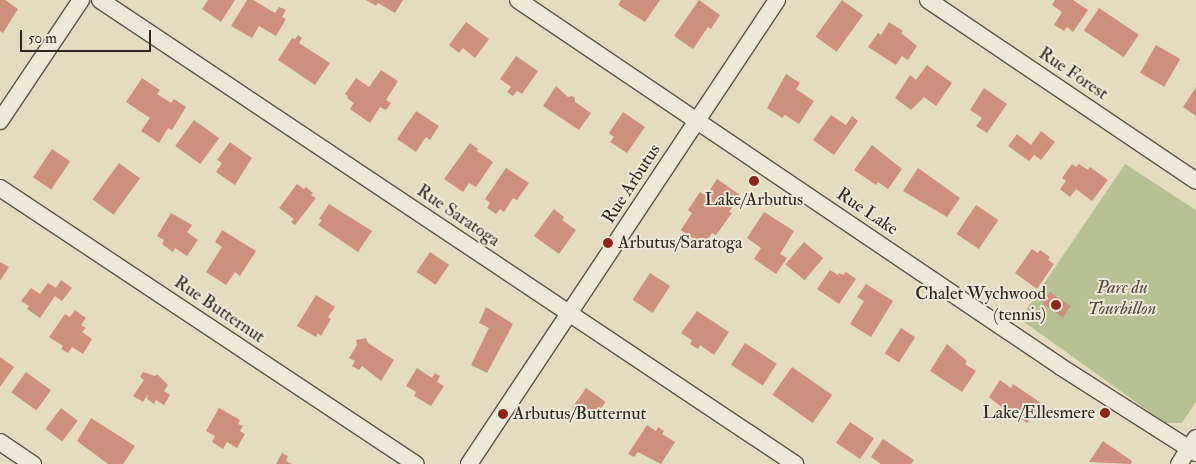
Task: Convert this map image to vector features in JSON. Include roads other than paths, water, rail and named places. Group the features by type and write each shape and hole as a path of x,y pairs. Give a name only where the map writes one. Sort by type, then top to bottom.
{"street":[{"path":"0,122 81,0"},
{"name":"Rue Saratoga","path":"100,0 795,464"},
{"name":"Rue Lake","path":"518,0 1061,367 1194,447"},
{"name":"Rue Arbutus","path":"468,464 570,314 777,0"},
{"name":"Rue Forest","path":"928,0 1196,181"},
{"name":"Rue Butternut","path":"0,188 416,464"},
{"path":"0,442 33,464"},
{"path":"1179,464 1194,447"}],"place":[{"name":"Lake/Arbutus","path":"754,181"},
{"name":"Arbutus/Saratoga","path":"608,243"},
{"name":"Chalet Wychwood (tennis)","path":"1056,305"},
{"name":"Lake/Ellesmere","path":"1105,413"},
{"name":"Arbutus/Butternut","path":"503,414"}],"park label":[{"name":"Parc du Tourbillon","path":"1122,299"}]}
